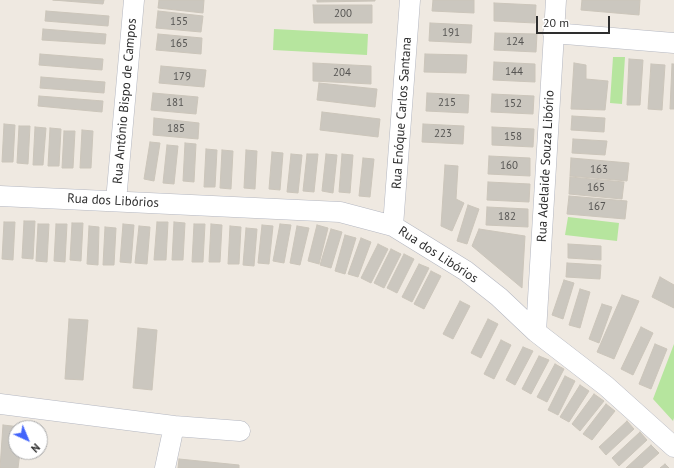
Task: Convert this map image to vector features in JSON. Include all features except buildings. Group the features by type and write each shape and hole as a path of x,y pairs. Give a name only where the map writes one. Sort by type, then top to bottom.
{"street":[{"name":"Rua Antônio Bispo de Campos","path":"116,201 134,0"},
{"name":"Rua Enóque Carlos Santana","path":"393,226 410,0"},
{"name":"Rua Adelaide Souza Libório","path":"536,332 556,0"},
{"path":"554,33 674,43"},
{"name":"Rua dos Libórios","path":"0,196 340,212 393,226 466,271 499,297 536,332 606,386 674,447"},
{"path":"0,404 174,426 240,430"},
{"path":"165,468 174,426"}],"green space":[{"path":"274,29 368,34 367,55 273,50"},
{"path":"613,57 625,57 622,104 610,103"},
{"path":"568,217 619,223 617,241 565,235"},
{"path":"674,344 674,418 673,421 653,399"}]}
